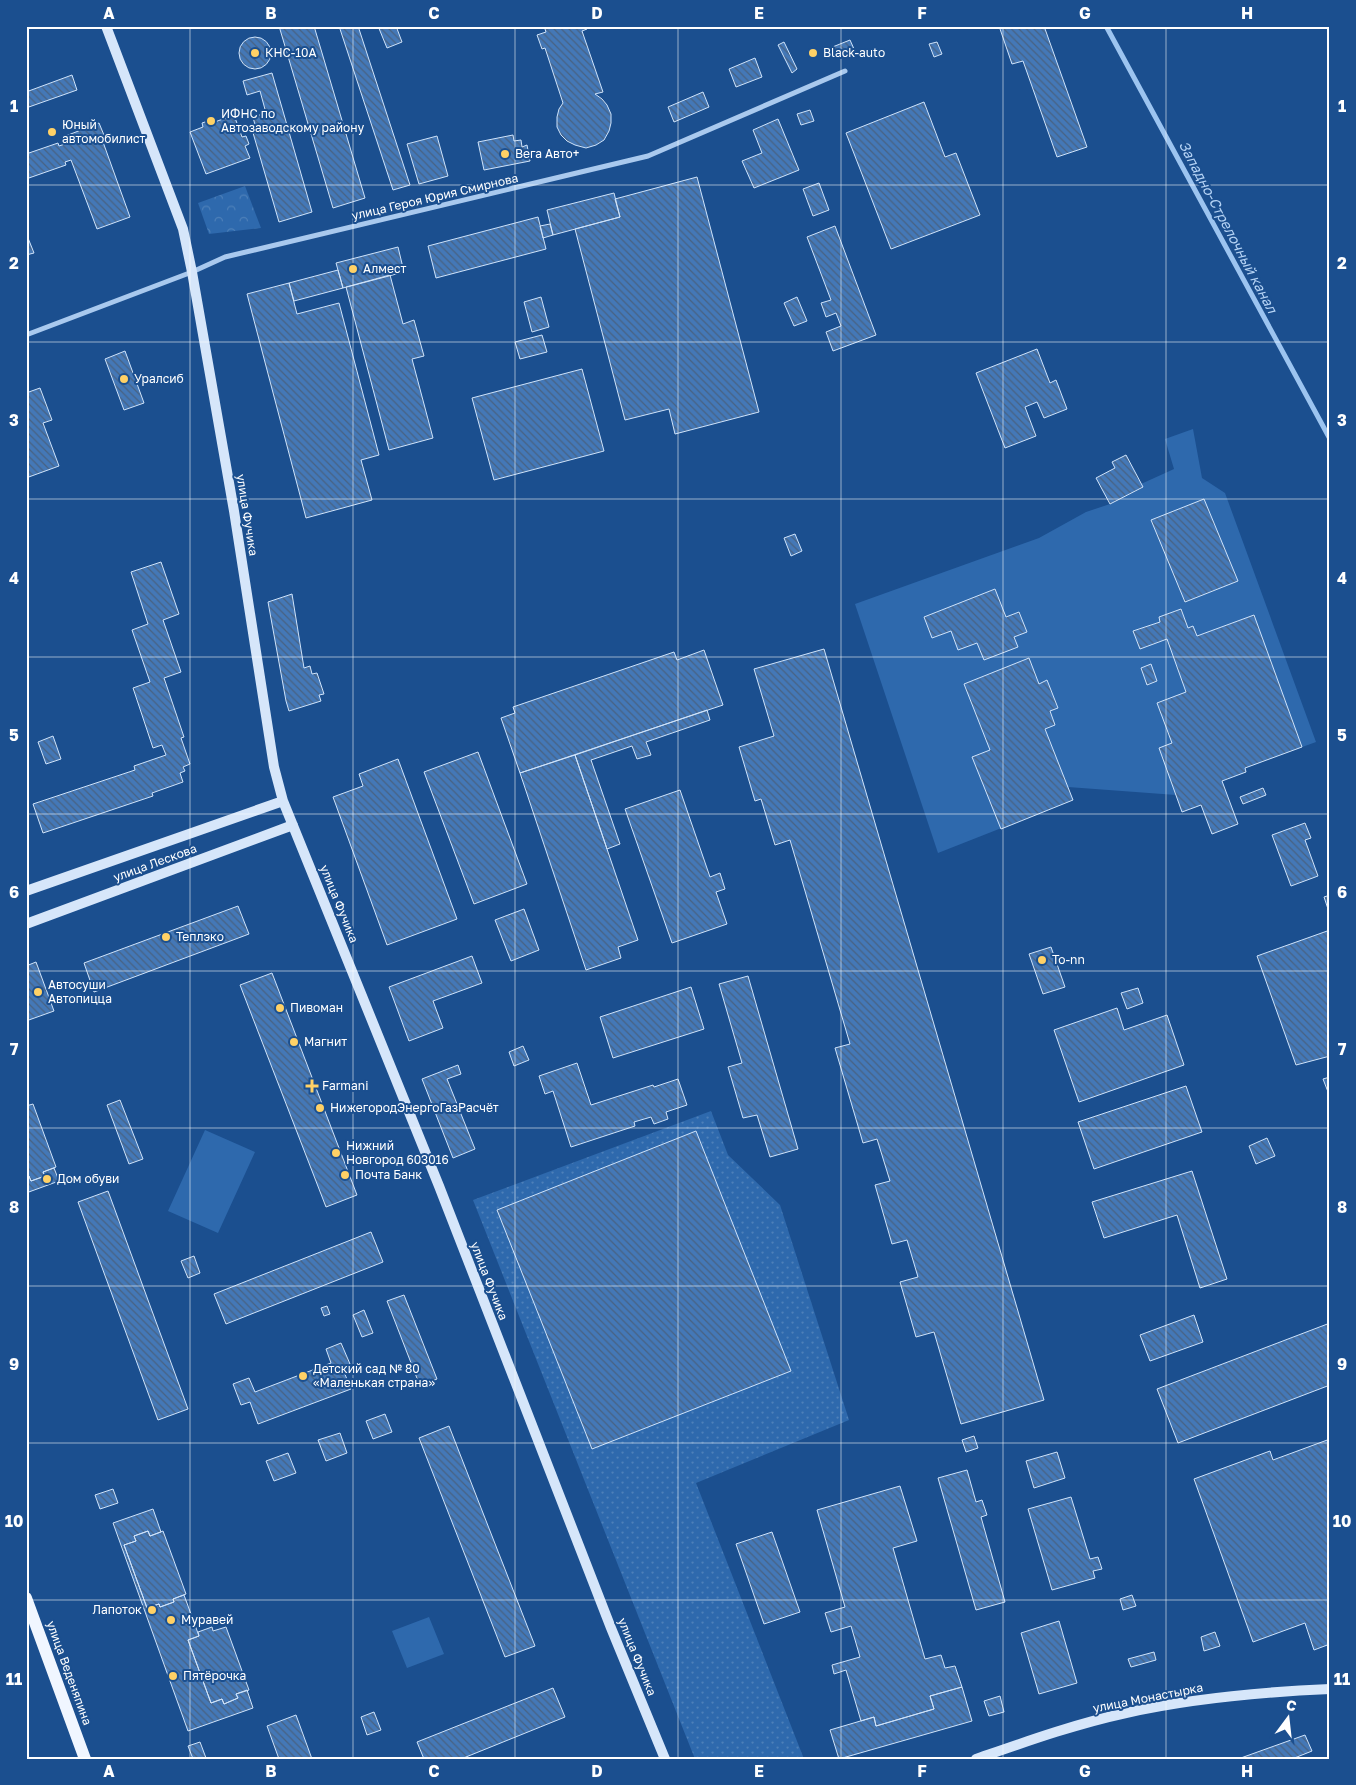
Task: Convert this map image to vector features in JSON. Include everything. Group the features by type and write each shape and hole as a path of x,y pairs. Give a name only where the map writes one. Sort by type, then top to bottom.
{"main road":[{"name":"улица Веденяпина","path":"26,1598 85,1759"}],"street":[{"name":"улица Фучика","path":"106,26 183,230 234,511 274,767 284,801 439,1186 608,1619 665,1759"},
{"name":"улица Героя Юрия Смирнова","path":"26,335 192,272 225,257 648,156 845,71"},
{"name":"улица Лескова","path":"26,891 284,801"},
{"name":"улица Лескова","path":"26,924 293,825"},
{"name":"улица Монастырка","path":"976,1759 1073,1727 1124,1713 1171,1704 1238,1695 1330,1689"}],"green space":[{"path":"245,186 261,228 209,234 198,203"},
{"path":"1193,429 1202,478 1225,493 1316,742 1245,768 1246,772 1222,781 1238,824 1212,834 1202,805 1182,812 1176,795 1068,787 1073,800 938,853 855,604 1039,538 1086,512 1110,504 1142,488 1141,484 1174,469 1165,439"},
{"path":"711,1111 728,1155 780,1205 849,1420 696,1483 804,1759 695,1759 473,1200"},
{"path":"205,1130 255,1152 218,1233 168,1211"},
{"path":"429,1617 444,1654 407,1668 392,1631"}],"building":[{"path":"279,26 314,26 365,198 333,208"},
{"path":"339,26 358,26 410,185 393,190"},
{"path":"378,26 396,26 402,42 387,48"},
{"path":"544,26 586,26 587,29 582,31 603,92 595,94 607,105 611,114 609,131 604,140 596,145 586,148 575,145 561,135 557,127 559,109 563,103 545,48 542,49 537,35 546,32"},
{"path":"999,26 1044,26 1087,147 1057,157 1023,61 1012,64"},
{"name":"КНС-10А","path":"255,37 261,38 266,42 270,47 270,59 266,64 261,68 255,69 249,68 244,64 240,59 239,53 240,47 244,42 249,38"},
{"path":"850,40 854,49 834,57 830,48"},
{"path":"784,42 797,69 792,73 778,45"},
{"path":"937,42 942,54 934,57 929,44"},
{"path":"755,58 762,77 736,87 729,69"},
{"path":"272,73 312,212 279,222 251,126 255,125 253,117 266,113 260,91 247,95 243,81"},
{"path":"72,75 77,90 26,108 26,92"},
{"path":"703,92 709,107 674,122 668,107"},
{"path":"924,102 945,157 956,153 980,215 891,249 846,133"},
{"path":"810,110 814,121 801,125 797,114"},
{"path":"234,115 242,137 246,136 249,144 245,146 250,158 206,174 190,132 203,127 202,123 211,120 212,123"},
{"path":"778,119 799,170 754,188 742,161 762,153 753,130"},
{"path":"99,123 106,140 103,142 130,217 97,229 71,160 65,162 66,165 26,179 26,154 58,143 59,146 65,144 63,137"},
{"name":"Вега Авто+","path":"513,135 514,141 521,140 522,147 527,145 530,161 484,170 478,142"},
{"path":"437,136 448,176 419,184 407,144"},
{"path":"697,177 759,412 675,434 669,409 625,420 575,229 620,217 615,199"},
{"path":"819,183 829,210 813,216 803,189"},
{"path":"614,193 620,217 553,235 547,210"},
{"path":"538,217 546,249 436,278 428,246"},
{"path":"550,224 553,235 543,238 540,226"},
{"path":"835,226 876,335 833,351 826,332 841,326 836,313 826,317 821,303 831,300 807,237"},
{"path":"26,233 34,253 26,255"},
{"path":"398,247 404,272 343,288 336,263"},
{"path":"338,270 343,288 294,301 289,283"},
{"path":"390,275 403,324 414,320 424,356 412,359 433,438 389,450 346,287"},
{"path":"289,283 297,314 339,303 379,455 361,460 372,500 306,518 247,294"},
{"path":"541,297 549,327 532,332 524,302"},
{"path":"797,297 807,321 794,326 784,303"},
{"path":"542,335 547,352 520,359 515,342"},
{"path":"1037,349 1050,383 1056,380 1067,409 1044,418 1037,402 1025,407 1036,436 1005,448 976,373"},
{"name":"Уралсиб","path":"125,351 144,403 124,410 105,359"},
{"path":"582,369 604,451 494,480 472,398"},
{"path":"40,388 52,420 43,423 59,466 26,478 26,393"},
{"path":"1126,455 1143,487 1110,504 1096,478 1115,468 1112,462"},
{"path":"1204,499 1238,581 1185,602 1151,520"},
{"path":"795,534 802,551 791,556 784,538"},
{"path":"161,562 179,614 163,620 181,672 164,678 184,737 181,738 190,764 183,767 185,771 180,773 183,782 152,793 153,796 43,833 33,804 135,770 134,766 166,755 162,745 153,748 133,688 150,682 132,630 148,624 131,572"},
{"path":"995,589 1006,617 1019,612 1027,632 1014,637 1018,647 984,660 977,643 958,650 951,631 932,638 924,617"},
{"path":"292,594 304,668 310,666 312,674 317,673 324,694 319,695 321,701 289,711 268,602"},
{"path":"1181,609 1188,628 1193,626 1197,636 1254,615 1302,747 1245,768 1246,772 1222,781 1238,824 1212,834 1201,805 1182,812 1159,748 1172,743 1157,703 1186,692 1167,639 1140,649 1133,631 1160,622 1159,617"},
{"path":"824,649 1044,1400 961,1424 934,1332 916,1337 900,1282 918,1277 907,1240 892,1244 875,1185 890,1181 877,1139 863,1143 835,1048 850,1044 790,840 775,845 761,799 755,801 739,747 774,736 754,669"},
{"path":"704,650 723,705 520,773 501,718 515,713 513,707 674,652 677,660"},
{"path":"1029,658 1039,684 1047,680 1058,708 1050,711 1055,725 1045,729 1073,800 1001,829 972,757 990,750 964,684"},
{"path":"1151,664 1157,681 1147,685 1141,668"},
{"path":"707,710 710,720 646,742 651,755 637,759 632,746 591,760 620,844 607,849 575,755"},
{"path":"53,736 61,759 46,764 38,742"},
{"path":"478,752 527,884 474,904 424,772"},
{"path":"575,755 638,940 618,947 621,958 586,970 520,773"},
{"path":"398,759 457,919 387,945 333,797 363,786 359,774"},
{"path":"1263,788 1266,795 1243,804 1240,797"},
{"path":"680,790 710,877 720,873 725,889 716,892 727,924 672,943 625,809"},
{"path":"1305,823 1311,838 1305,840 1318,876 1291,886 1272,835"},
{"path":"1330,895 1330,915 1324,897"},
{"path":"238,906 249,934 94,992 84,963"},
{"path":"524,909 539,950 511,961 495,920"},
{"path":"1330,930 1330,1056 1296,1065 1257,956"},
{"path":"1051,947 1065,987 1043,994 1029,954"},
{"path":"472,956 482,983 433,1001 443,1028 409,1041 389,987"},
{"path":"36,962 54,1011 26,1021 26,966"},
{"path":"272,973 357,1195 326,1207 240,985"},
{"path":"748,976 798,1149 770,1157 757,1115 743,1118 728,1067 742,1063 719,984"},
{"path":"691,987 704,1029 613,1058 600,1017"},
{"path":"1138,988 1143,1003 1127,1009 1121,993"},
{"path":"1117,1008 1124,1030 1167,1015 1184,1065 1079,1102 1054,1030"},
{"path":"523,1046 529,1060 514,1066 509,1052"},
{"path":"577,1063 591,1105 678,1079 687,1105 666,1112 668,1119 654,1124 651,1117 634,1122 635,1126 571,1147 553,1091 545,1094 539,1076"},
{"path":"458,1065 461,1074 447,1079 475,1149 453,1158 422,1079"},
{"path":"1330,1077 1330,1097 1323,1079"},
{"path":"1186,1086 1202,1132 1094,1169 1078,1122"},
{"path":"120,1100 143,1159 129,1164 107,1105"},
{"path":"33,1104 56,1167 43,1172 45,1176 31,1181 29,1176 26,1178 26,1106"},
{"path":"696,1131 791,1371 592,1449 497,1210"},
{"path":"1267,1138 1275,1156 1256,1164 1249,1146"},
{"name":"Дом обуви","path":"54,1168 59,1181 26,1193 26,1178 29,1176 31,1181 45,1176 43,1172"},
{"path":"1192,1171 1227,1279 1200,1288 1177,1215 1104,1238 1092,1202"},
{"path":"108,1191 188,1409 158,1420 78,1202"},
{"path":"371,1232 383,1262 226,1324 214,1294"},
{"path":"194,1256 200,1273 188,1278 181,1261"},
{"path":"404,1295 437,1379 420,1386 387,1301"},
{"path":"327,1306 330,1314 324,1316 321,1308"},
{"path":"364,1310 373,1333 362,1337 353,1315"},
{"path":"1194,1315 1203,1342 1150,1361 1140,1335"},
{"path":"1330,1323 1330,1385 1178,1443 1157,1389"},
{"path":"341,1343 350,1364 342,1367 351,1389 258,1424 250,1402 241,1405 233,1384 249,1378 255,1392 331,1363 326,1349"},
{"path":"385,1414 392,1432 373,1439 366,1421"},
{"path":"449,1426 535,1646 505,1657 419,1438"},
{"path":"340,1433 347,1453 326,1461 318,1440"},
{"path":"974,1436 978,1448 966,1452 962,1440"},
{"path":"1330,1439 1330,1644 1314,1650 1305,1623 1253,1642 1194,1479 1270,1451 1273,1460"},
{"path":"1057,1452 1065,1478 1034,1488 1026,1461"},
{"path":"288,1453 296,1473 274,1481 266,1461"},
{"path":"967,1470 976,1502 982,1500 987,1515 981,1517 1005,1602 976,1610 938,1478"},
{"path":"900,1486 917,1541 893,1548 925,1659 941,1655 945,1668 955,1666 962,1687 930,1696 934,1709 876,1726 874,1717 861,1721 846,1670 834,1674 832,1665 860,1657 851,1626 831,1632 825,1613 845,1607 817,1510"},
{"path":"113,1489 118,1503 100,1509 95,1495"},
{"path":"1071,1497 1090,1559 1098,1557 1102,1569 1093,1571 1095,1578 1052,1590 1028,1509"},
{"name":"Муравей","path":"153,1509 161,1532 150,1536 148,1531 134,1536 136,1541 124,1545 147,1608 159,1604 160,1607 174,1602 173,1599 184,1595 199,1636 188,1640 211,1703 222,1699 224,1704 238,1698 236,1694 247,1690 253,1708 188,1731 113,1523"},
{"path":"148,1531 150,1536 163,1531 186,1594 173,1599 174,1602 160,1607 159,1604 147,1608 124,1545 136,1541 134,1536"},
{"path":"772,1532 800,1612 764,1624 736,1544"},
{"path":"1132,1595 1136,1606 1123,1610 1120,1599"},
{"path":"1059,1621 1077,1683 1039,1694 1021,1633"},
{"path":"212,1627 213,1631 226,1627 249,1690 236,1694 238,1698 224,1704 222,1699 211,1703 188,1640 199,1636 198,1632"},
{"path":"1215,1632 1220,1646 1204,1651 1201,1637"},
{"path":"1154,1652 1156,1660 1131,1667 1128,1659"},
{"path":"962,1687 972,1721 839,1759 830,1730 874,1717 876,1726 934,1709 930,1696"},
{"path":"553,1688 565,1717 461,1759 424,1759 417,1742"},
{"path":"1000,1696 1004,1712 989,1716 984,1701"},
{"path":"374,1712 381,1730 367,1735 361,1717"},
{"path":"296,1715 312,1759 279,1759 267,1726"},
{"path":"1305,1735 1312,1751 1292,1759 1238,1759"},
{"path":"200,1742 206,1758 193,1759 188,1746"}],"waterway":[{"name":"Западно-Стрелочный канал","path":"1106,26 1330,439"}],"place":[{"name":"КНС-10А","path":"255,53"},
{"name":"Black-auto","path":"813,53"},
{"name":"ИФНС по Автозаводскому району","path":"211,121"},
{"name":"Юный автомобилист","path":"52,132"},
{"name":"Вега Авто+","path":"505,154"},
{"name":"Алмест","path":"353,269"},
{"name":"Уралсиб","path":"124,379"},
{"name":"Теплэко","path":"166,937"},
{"name":"To-nn","path":"1042,960"},
{"name":"Автосуши Автопицца","path":"38,992"},
{"name":"Пивоман","path":"280,1008"},
{"name":"Магнит","path":"294,1042"},
{"name":"Farmani","path":"312,1086"},
{"name":"НижегородЭнергоГазРасчёт","path":"320,1108"},
{"name":"Нижний Новгород 603016","path":"336,1153"},
{"name":"Почта Банк","path":"345,1175"},
{"name":"Дом обуви","path":"47,1179"},
{"name":"Детский сад № 80 «Маленькая страна»","path":"303,1376"},
{"name":"Лапоток","path":"152,1610"},
{"name":"Муравей","path":"171,1620"},
{"name":"Пятёрочка","path":"173,1676"}]}
